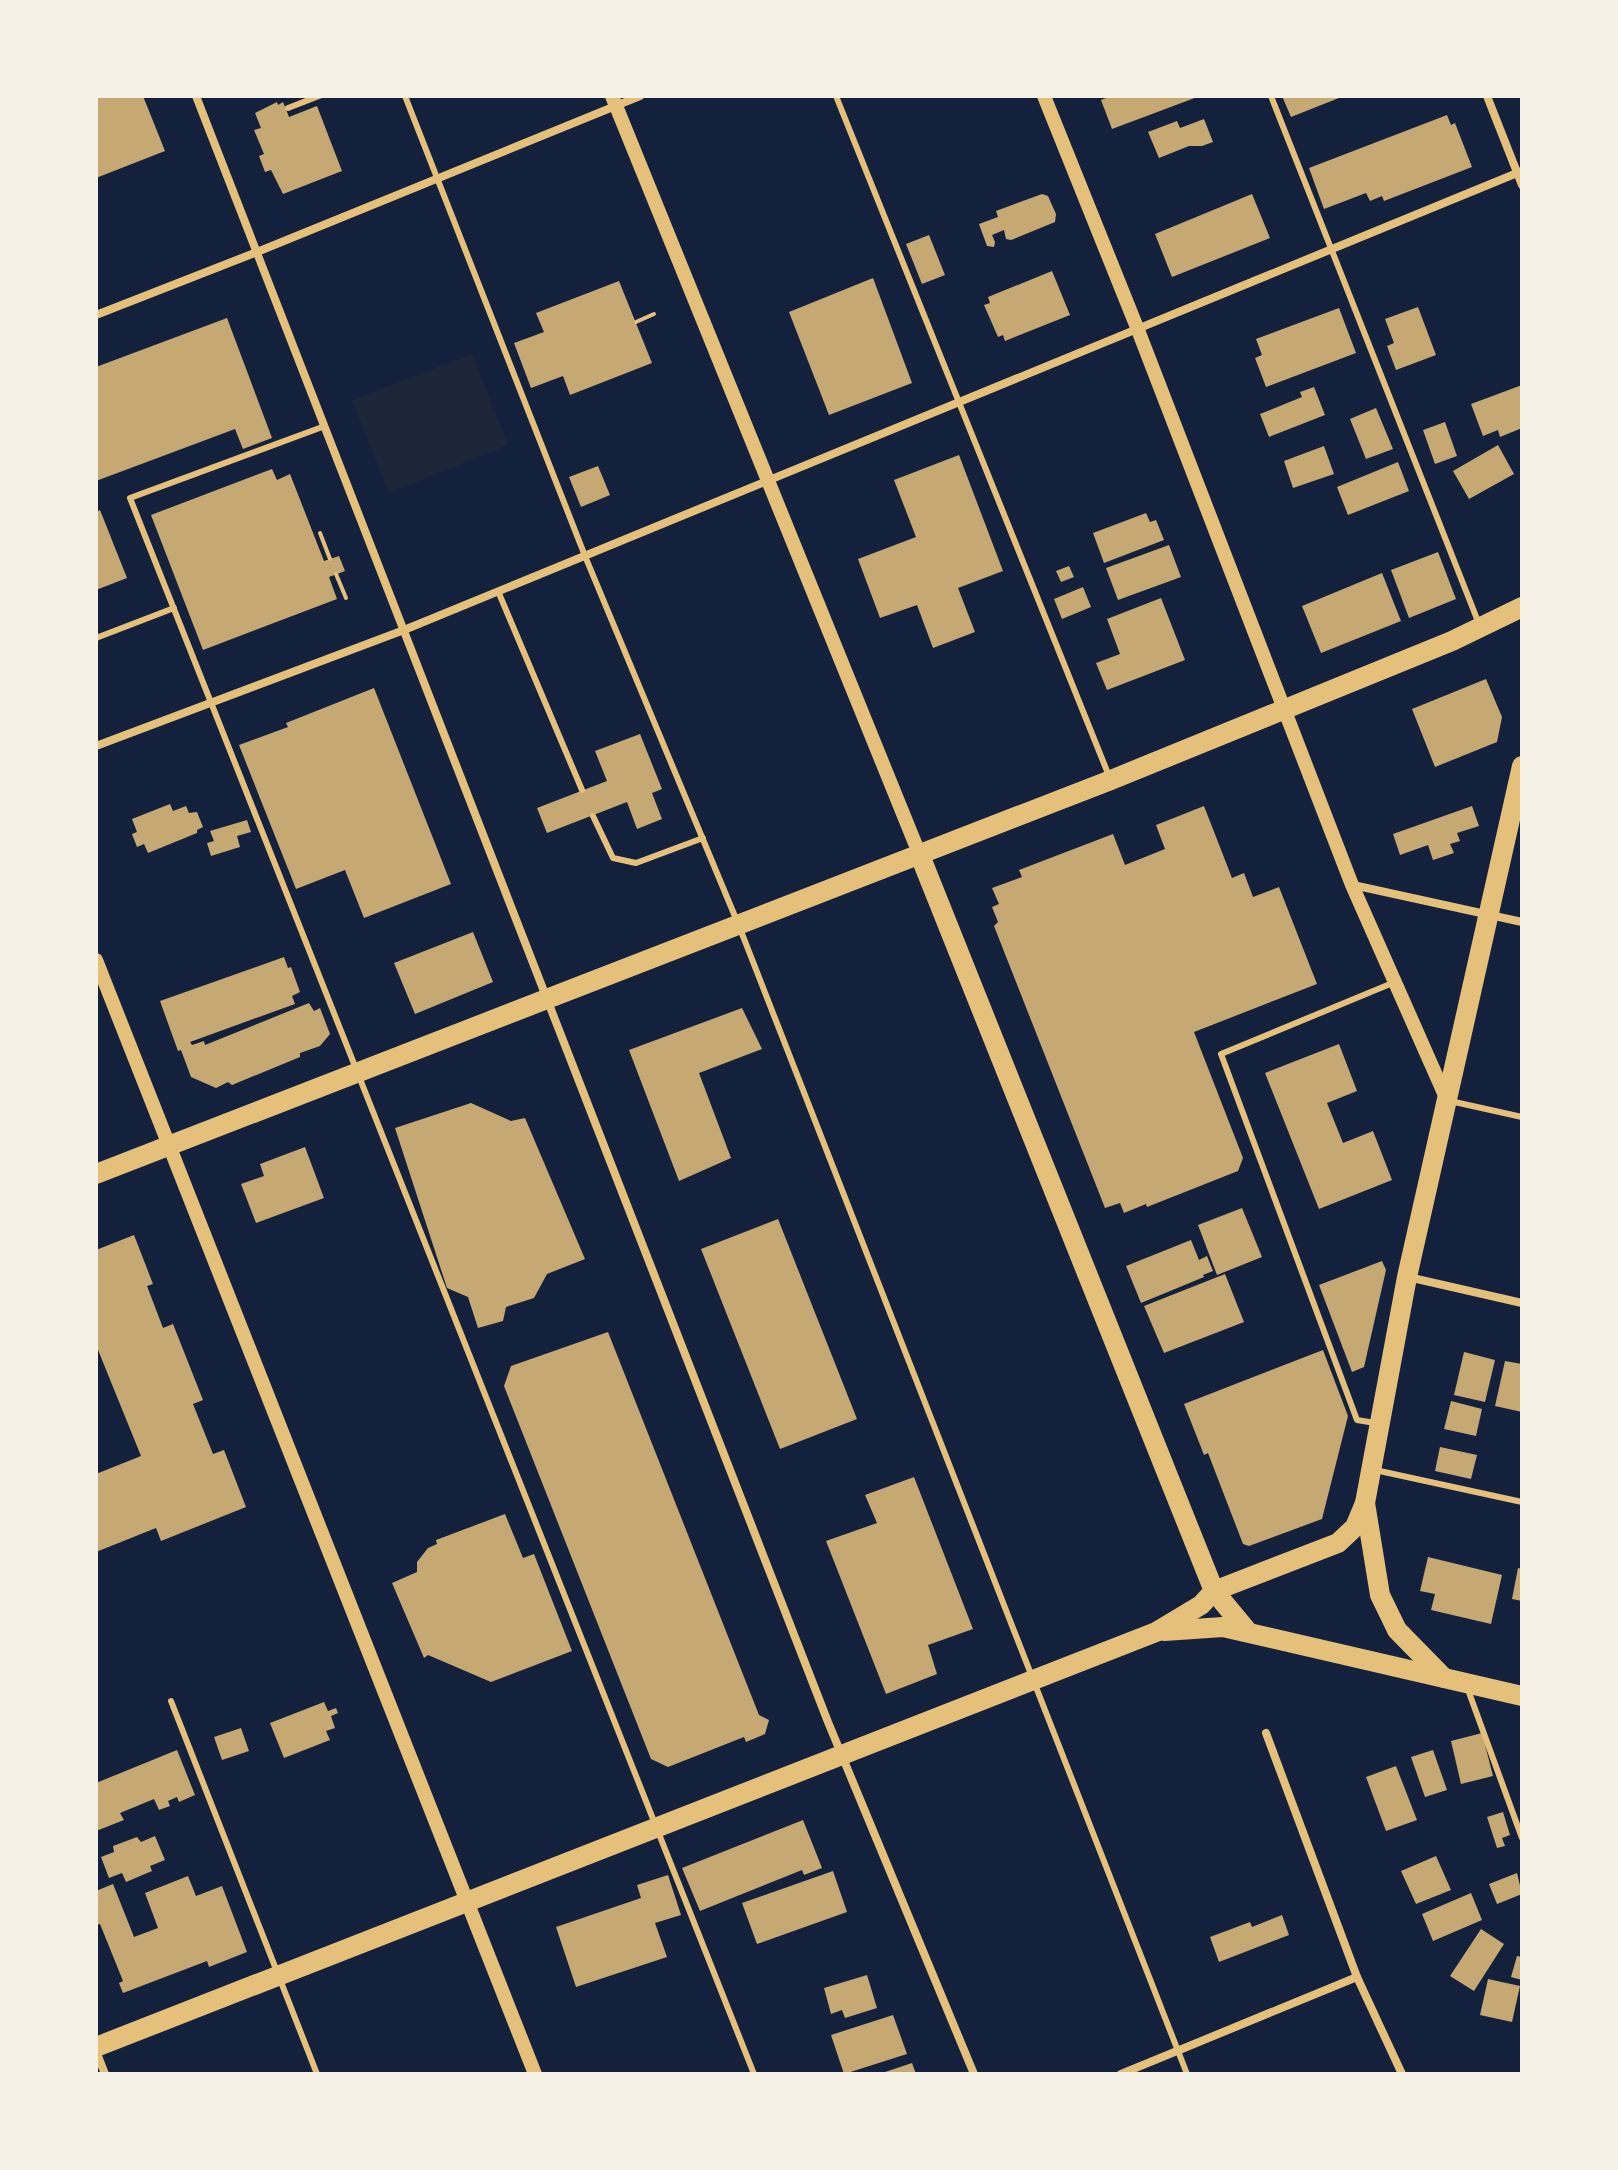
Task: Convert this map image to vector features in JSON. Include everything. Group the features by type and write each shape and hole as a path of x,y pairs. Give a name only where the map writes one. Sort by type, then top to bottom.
{"main road":[{"path":"96,1174 1111,780 1480,628 1522,607"},
{"path":"96,2049 656,1826 842,1757 1156,1632 1201,1605 1214,1591 1338,1543 1355,1527 1365,1503 1407,1277 1522,766"},
{"path":"919,853 1214,1591 1248,1632"},
{"path":"1365,1503 1380,1595 1397,1630 1444,1678"},
{"path":"1156,1632 1223,1627 1522,1696"}],"street":[{"path":"196,96 842,1757 974,2074"},
{"path":"96,315 437,179 614,101 640,96"},
{"path":"1044,96 1138,330 1352,885 1447,1100"},
{"path":"1487,96 1520,172 1522,185"},
{"path":"614,101 919,853"},
{"path":"96,746 404,630 1520,172"},
{"path":"1352,885 1522,922"},
{"path":"97,966 535,2074"},
{"path":"1407,1277 1522,1303"},
{"path":"1266,1733 1357,1977 1402,2074"},
{"path":"1121,2074 1357,1977"},
{"path":"96,2049 105,2074"}],"lane":[{"path":"288,108 319,96"},
{"path":"405,96 585,556 739,926 1187,2074"},
{"path":"836,96 1111,780"},
{"path":"1271,96 1480,628"},
{"path":"325,426 130,498 754,2074"},
{"path":"498,591 582,790"},
{"path":"96,638 174,608"},
{"path":"593,816 613,858 636,863 703,838"},
{"path":"1380,1424 1357,1420 1221,1054 1395,982"},
{"path":"1447,1100 1522,1117"},
{"path":"1371,1469 1522,1502"},
{"path":"1466,1684 1522,1838"},
{"path":"171,1701 317,2074"}],"path":[{"path":"636,322 654,314"},
{"path":"320,533 330,559"},
{"path":"336,574 346,598"}],"shaded area":[{"path":"472,354 508,445 389,493 352,400"}],"building":[{"path":"96,96 143,96 165,151 96,178"},
{"path":"1111,96 1200,96 1112,129 1101,100"},
{"path":"1282,96 1344,96 1291,117"},
{"path":"277,102 278,105 283,102 289,117 317,106 342,171 283,194 271,170 265,172 259,156 264,154 254,130 261,128 255,113"},
{"path":"1447,115 1451,125 1455,123 1472,167 1384,201 1382,196 1370,201 1366,193 1324,209 1309,168"},
{"path":"1204,119 1213,142 1189,146 1159,158 1148,132 1177,121 1180,128"},
{"path":"1042,194 1048,196 1056,214 1055,222 1011,240 1006,239 1004,230 992,235 994,247 987,246 979,224 998,217 996,211"},
{"path":"1252,194 1270,238 1172,277 1155,234"},
{"path":"929,235 945,275 922,284 906,244"},
{"path":"1052,271 1070,315 1005,341 1003,335 998,337 984,305 990,303 988,297"},
{"path":"873,278 912,383 829,415 789,312"},
{"path":"619,281 652,363 570,395 563,376 531,388 514,343 544,332 536,313"},
{"path":"1418,307 1436,355 1396,370 1387,346 1394,343 1385,319"},
{"path":"1339,308 1356,353 1266,387 1255,358 1262,355 1256,339"},
{"path":"227,318 272,438 243,449 235,429 96,481 96,367"},
{"path":"1522,385 1522,428 1500,437 1498,430 1483,436 1471,404"},
{"path":"1314,387 1325,415 1269,437 1260,414 1302,397 1300,392"},
{"path":"1376,408 1393,449 1366,459 1350,419"},
{"path":"1445,422 1457,456 1435,464 1423,430"},
{"path":"1498,445 1514,474 1469,499 1453,471"},
{"path":"1324,446 1334,474 1293,488 1284,461"},
{"path":"959,455 1003,571 958,588 975,632 933,648 917,605 880,618 858,559 916,537 894,480"},
{"path":"1398,462 1409,491 1348,515 1337,487"},
{"path":"598,466 610,495 581,507 569,477"},
{"path":"272,469 277,480 290,474 324,561 339,556 345,571 329,577 337,599 203,650 151,515"},
{"path":"100,510 127,578 96,590 96,512"},
{"path":"1146,513 1150,522 1156,520 1164,540 1104,563 1093,533"},
{"path":"1169,545 1181,577 1118,600 1106,568"},
{"path":"1438,552 1456,599 1409,618 1391,570"},
{"path":"1069,566 1074,577 1061,582 1056,571"},
{"path":"1382,573 1401,621 1321,653 1302,606"},
{"path":"1083,587 1091,607 1062,619 1054,599"},
{"path":"1161,598 1185,660 1107,690 1096,663 1120,654 1107,619"},
{"path":"1486,679 1502,717 1497,742 1435,767 1412,709"},
{"path":"374,688 451,884 364,918 345,870 296,889 239,745 288,727 286,723"},
{"path":"640,734 662,789 652,793 662,819 637,829 627,802 547,833 537,808 607,781 595,751"},
{"path":"170,804 173,811 186,806 189,813 197,812 203,827 197,833 148,853 144,844 137,847 132,834 137,832 132,819"},
{"path":"1204,806 1232,878 1244,873 1253,897 1279,887 1317,984 1194,1032 1243,1158 1238,1171 1124,1213 1120,1203 1105,1208 994,926 998,922 992,907 999,904 992,888 1022,877 1019,870 1113,834 1125,865 1165,849 1156,825"},
{"path":"1472,806 1479,826 1457,833 1460,841 1450,844 1454,853 1433,860 1428,845 1400,855 1393,834"},
{"path":"247,820 251,832 237,836 240,847 211,856 207,843 214,841 210,831"},
{"path":"473,932 493,982 415,1014 394,963"},
{"path":"284,957 300,992 292,996 295,1004 190,1042 192,1045 204,1041 205,1045 309,1003 314,1011 320,1008 330,1034 320,1046 300,1053 300,1057 232,1085 228,1082 216,1088 191,1077 160,1001"},
{"path":"742,1008 762,1049 699,1073 731,1158 679,1181 629,1050"},
{"path":"1339,1044 1357,1091 1327,1103 1343,1143 1373,1131 1392,1180 1319,1209 1265,1073"},
{"path":"471,1103 511,1121 525,1118 585,1259 547,1274 534,1298 506,1307 503,1321 478,1328 468,1297 447,1288 395,1128"},
{"path":"305,1147 324,1198 256,1223 241,1184 264,1176 260,1164"},
{"path":"1242,1208 1262,1257 1217,1275 1198,1225"},
{"path":"778,1219 857,1419 780,1449 701,1249"},
{"path":"134,1235 153,1284 147,1286 163,1328 173,1324 203,1400 193,1404 213,1454 224,1450 246,1507 161,1541 156,1528 96,1552 96,1474 141,1456 96,1345 96,1250"},
{"path":"1191,1240 1199,1260 1207,1256 1213,1271 1141,1303 1126,1266"},
{"path":"1382,1261 1386,1270 1364,1367 1352,1372 1319,1285"},
{"path":"1225,1274 1244,1322 1164,1353 1144,1306"},
{"path":"608,1332 759,1715 769,1720 765,1734 746,1742 744,1737 668,1767 651,1759 504,1386 511,1366"},
{"path":"1323,1350 1348,1416 1322,1519 1249,1546 1243,1544 1208,1453 1204,1455 1184,1404"},
{"path":"1464,1352 1495,1360 1485,1402 1454,1395"},
{"path":"1505,1361 1522,1364 1522,1412 1495,1406"},
{"path":"1451,1401 1482,1409 1476,1436 1444,1429"},
{"path":"1440,1447 1477,1455 1471,1479 1435,1471"},
{"path":"914,1477 973,1629 928,1645 937,1674 886,1694 826,1541 877,1523 865,1495"},
{"path":"505,1514 523,1558 534,1554 572,1651 491,1682 428,1655 424,1658 392,1583 417,1572 417,1562 428,1548 437,1544 436,1540"},
{"path":"1428,1557 1502,1575 1491,1624 1431,1610 1435,1594 1420,1591"},
{"path":"1518,1568 1522,1569 1522,1601 1512,1599"},
{"path":"324,1702 328,1711 336,1708 338,1713 331,1716 335,1728 326,1731 330,1740 284,1758 270,1723"},
{"path":"241,1728 249,1751 222,1760 214,1737"},
{"path":"1482,1733 1493,1776 1461,1784 1451,1741"},
{"path":"177,1750 195,1795 179,1802 177,1797 168,1801 170,1806 159,1810 154,1799 120,1813 124,1820 96,1831 96,1783"},
{"path":"1433,1750 1447,1790 1425,1797 1411,1757"},
{"path":"1396,1766 1417,1820 1386,1831 1366,1777"},
{"path":"1503,1812 1510,1835 1502,1838 1505,1846 1497,1848 1487,1817"},
{"path":"803,1820 822,1868 804,1875 802,1870 700,1911 682,1868"},
{"path":"155,1836 165,1860 150,1866 152,1871 126,1882 122,1873 109,1878 101,1857 114,1852 113,1846 137,1837 141,1842"},
{"path":"1436,1856 1451,1890 1416,1904 1401,1871"},
{"path":"833,1871 847,1912 757,1944 742,1903"},
{"path":"1517,1873 1522,1894 1497,1904 1489,1884"},
{"path":"668,1875 681,1915 655,1923 667,1957 576,1987 556,1927 641,1898 637,1885"},
{"path":"188,1876 196,1896 222,1886 247,1952 209,1967 207,1961 123,1993 119,1983 123,1981 100,1924 96,1925 96,1891 113,1884 134,1937 158,1928 145,1893"},
{"path":"1471,1893 1482,1920 1433,1941 1422,1914"},
{"path":"1282,1915 1289,1935 1219,1962 1210,1937 1250,1922 1252,1927"},
{"path":"1481,1929 1504,1944 1474,1991 1450,1976"},
{"path":"1517,1956 1522,1957 1522,1980 1511,1977"},
{"path":"867,1975 877,2008 845,2018 842,2010 831,2014 824,1988"},
{"path":"1488,1979 1520,1986 1512,2022 1480,2015"},
{"path":"893,2015 907,2054 844,2074 831,2035"},
{"path":"912,2063 916,2074 882,2074 882,2073"}]}
